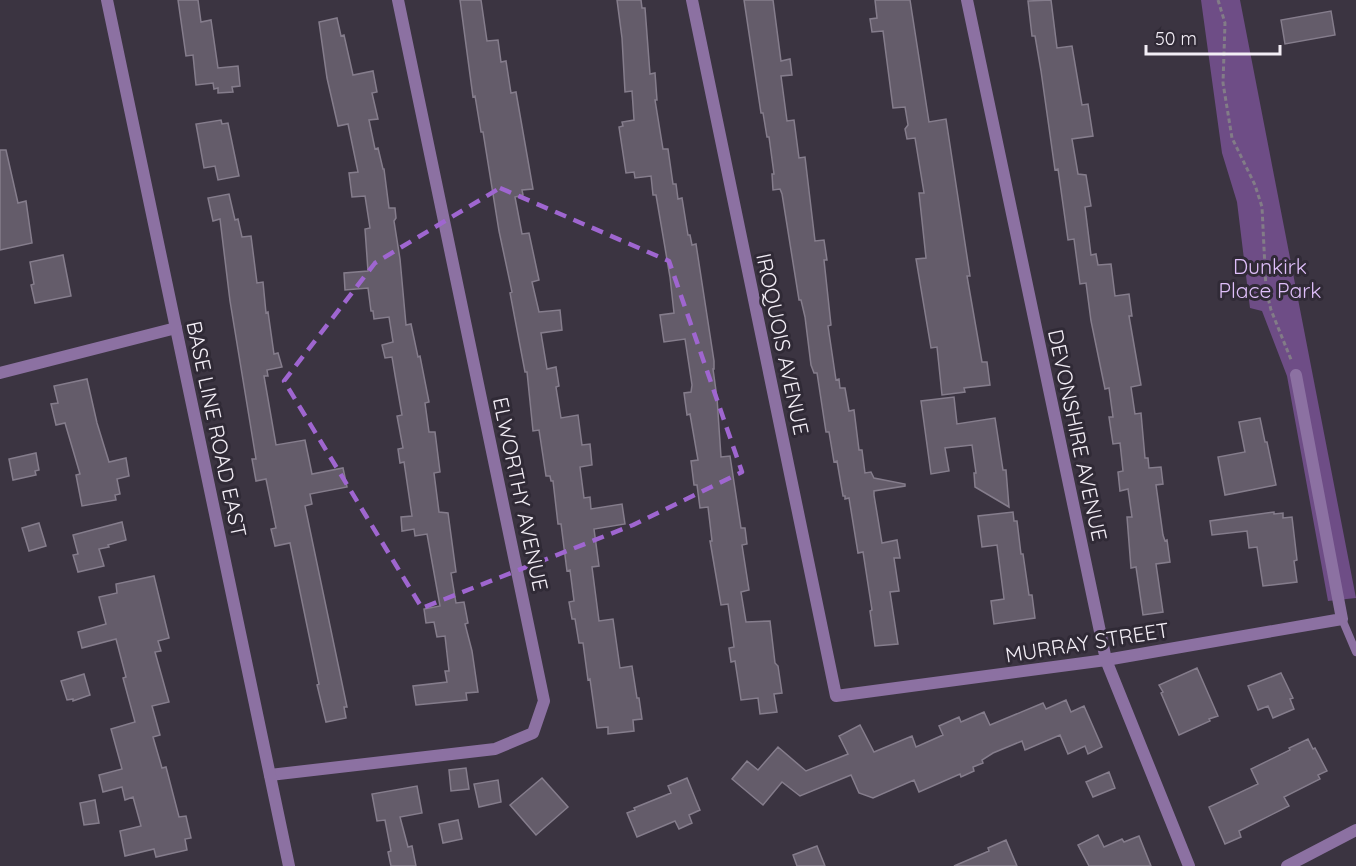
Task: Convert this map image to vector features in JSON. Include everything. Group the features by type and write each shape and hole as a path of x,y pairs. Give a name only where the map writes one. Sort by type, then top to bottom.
{"street":[{"name":"BASE LINE ROAD EAST","path":"107,0 289,866"},
{"name":"ELWORTHY AVENUE","path":"270,775 495,749 533,733 544,701 398,0"},
{"name":"IROQUOIS AVENUE","path":"692,0 836,696"},
{"name":"DEVONSHIRE AVENUE","path":"967,0 1106,660 1190,866"},
{"path":"0,373 176,328"},
{"path":"1296,375 1342,619"},
{"name":"MURRAY STREET","path":"836,696 1106,660 1342,619"},
{"path":"1287,866 1356,830"}],"lane":[{"path":"1342,619 1356,652"}],"path":[{"path":"1218,0 1225,23 1223,83 1232,138 1255,185 1262,207 1266,289 1271,310 1296,375"}],"highlighted area":[{"path":"500,188 669,261 742,472 633,525 422,608 284,381 375,263"}],"green space":[{"name":"Dunkirk Place Park","path":"1201,0 1240,0 1356,598 1328,601 1287,376 1262,311 1250,308 1237,202 1222,153"}],"building":[{"path":"178,0 198,0 201,22 211,20 218,68 238,66 240,86 232,87 233,92 218,93 218,88 214,89 213,83 196,85 193,55 186,56"},
{"path":"460,0 481,0 487,41 498,40 501,62 506,61 511,93 516,92 533,189 522,190 523,195 515,197 522,234 529,233 539,280 532,282 539,312 560,310 562,330 541,333 547,369 556,367 559,386 556,387 561,418 578,415 582,445 590,444 592,465 580,467 584,498 590,497 591,509 622,504 625,524 594,529 599,566 592,567 599,621 613,619 620,668 632,666 642,719 633,720 634,731 608,734 608,727 597,728 583,643 579,643 575,619 572,619 569,602 574,601 570,570 567,571 553,481 550,476 546,476 539,430 533,431 527,372 525,372 510,293 512,292 499,231 483,132 481,132 475,96 473,97"},
{"path":"617,0 641,0 642,8 645,8 650,74 655,73 657,100 655,100 663,149 668,149 673,184 676,184 678,199 682,198 688,235 690,235 692,245 696,244 714,361 721,457 730,456 741,528 745,528 747,544 742,545 749,590 741,592 746,622 770,621 775,663 778,666 782,693 774,694 777,712 760,714 758,698 741,700 735,661 731,662 729,648 734,647 728,604 721,605 710,541 712,541 708,507 700,508 697,485 694,485 691,461 698,460 684,393 691,392 692,385 685,339 664,342 660,315 674,313 656,195 653,195 651,176 635,178 634,172 626,173 619,127 623,126 622,122 634,120 632,91 625,92"},
{"path":"744,0 773,0 781,61 790,59 792,75 781,76 787,121 794,120 799,158 805,157 815,241 824,240 831,325 828,326 836,380 839,379 840,388 845,388 849,411 854,410 859,450 862,450 865,473 871,472 874,478 905,484 905,486 874,491 882,543 897,540 900,558 894,558 899,591 890,592 898,644 875,646 863,552 858,553 849,498 845,499 843,496 837,461 834,462 829,432 826,432 817,373 814,373 811,365 805,317 801,300 799,300 782,194 780,189 773,190 772,174 774,174 769,137 767,137 763,113 761,113"},
{"path":"875,0 910,0 929,122 946,119 970,276 967,276 982,362 987,362 990,385 964,388 965,392 942,395 937,347 931,348 916,259 926,258 919,193 924,193 915,138 907,139 905,129 908,125 905,107 893,108 883,31 872,32 870,19 877,18"},
{"path":"1051,0 1057,48 1072,46 1082,105 1088,104 1093,136 1072,139 1078,174 1086,175 1091,206 1085,207 1091,255 1096,254 1098,265 1111,264 1115,296 1129,294 1132,316 1129,316 1141,385 1131,387 1135,414 1141,413 1145,458 1148,458 1149,468 1161,467 1163,484 1156,485 1163,535 1165,541 1167,540 1170,562 1156,564 1163,612 1143,615 1136,567 1131,568 1127,517 1132,517 1128,489 1120,491 1118,472 1123,471 1120,443 1113,444 1109,417 1113,417 1109,388 1105,389 1086,283 1080,284 1074,239 1068,240 1058,169 1055,170 1028,1"},
{"path":"1331,11 1335,35 1285,44 1281,20"},
{"path":"337,18 341,36 344,35 353,75 373,71 377,92 372,93 378,119 369,120 375,149 378,148 384,169 389,208 395,208 394,221 406,325 411,324 418,357 420,356 429,402 425,403 429,432 435,432 440,472 434,473 439,512 448,513 456,572 451,573 456,603 464,602 468,623 465,624 472,651 478,692 466,693 467,700 416,705 413,686 447,682 445,671 449,671 445,636 437,637 434,622 426,623 424,609 440,606 427,534 415,536 414,529 402,531 401,517 412,516 404,462 400,463 398,449 403,448 397,416 402,415 392,357 385,358 382,345 393,342 389,317 374,319 368,288 345,290 344,273 368,271 365,229 370,228 365,196 352,197 349,173 358,172 348,124 338,126 327,78 319,22"},
{"path":"221,120 222,124 228,123 239,176 218,180 215,166 204,168 196,124"},
{"path":"0,150 6,150 18,203 26,201 32,243 0,250"},
{"path":"229,194 242,237 251,236 257,283 263,282 274,354 278,353 282,367 267,370 268,376 264,376 276,445 305,440 312,474 343,468 347,487 310,494 312,504 305,506 347,707 344,707 346,718 326,722 290,543 275,546 271,529 276,528 266,479 256,481 252,459 256,459 230,301 220,219 213,221 208,198"},
{"path":"63,255 71,296 35,303 30,262"},
{"path":"87,379 109,462 126,458 129,476 117,479 120,494 115,495 116,500 82,506 76,475 80,474 65,423 56,425 51,404 58,403 54,386"},
{"path":"954,397 957,424 995,418 1003,470 1006,470 1009,507 975,487 974,473 976,473 972,445 945,448 949,471 931,474 921,401"},
{"path":"1260,418 1276,485 1225,495 1218,457 1245,452 1239,422"},
{"path":"36,453 39,470 35,471 36,475 13,480 9,459"},
{"path":"1013,512 1014,521 1017,521 1021,554 1023,554 1029,595 1032,595 1035,618 994,624 991,601 1004,599 997,545 982,547 978,516"},
{"path":"1274,512 1274,514 1283,513 1283,518 1292,517 1297,582 1263,586 1257,547 1249,548 1247,531 1212,535 1210,521"},
{"path":"122,522 126,540 99,549 104,566 78,572 73,555 78,554 73,535"},
{"path":"39,523 46,546 29,551 22,528"},
{"path":"154,576 169,638 158,641 161,651 155,652 169,702 152,706 160,735 153,737 162,768 166,767 179,817 186,816 191,838 185,839 187,850 156,857 154,849 125,856 120,831 141,826 133,797 125,800 122,787 103,792 99,775 122,769 111,729 135,722 123,678 126,677 116,639 82,648 78,632 106,624 99,597 117,593 116,584"},
{"path":"1197,668 1218,716 1179,735 1159,685"},
{"path":"1281,673 1293,698 1290,699 1294,709 1273,718 1268,706 1258,710 1248,686"},
{"path":"84,674 90,695 73,701 73,699 67,700 61,681"},
{"path":"1066,700 1071,712 1084,706 1102,747 1088,754 1085,746 1068,754 1060,735 1025,750 1022,741 993,753 982,760 983,763 973,767 974,771 961,777 960,774 919,792 914,780 873,798 859,793 851,775 800,796 782,782 763,805 732,779 747,761 758,770 778,747 806,771 848,754 839,736 860,725 874,752 912,736 916,747 943,735 939,726 959,717 961,722 984,712 990,725 1043,703 1046,709"},
{"path":"1308,739 1327,771 1318,775 1320,779 1284,797 1289,806 1239,831 1241,837 1225,844 1209,807 1258,784 1251,769"},
{"path":"466,768 469,789 451,791 449,770"},
{"path":"1109,772 1115,788 1093,797 1086,782"},
{"path":"542,778 568,807 536,835 510,805"},
{"path":"687,778 700,810 689,815 692,823 679,829 675,821 637,837 627,813 671,793 668,786"},
{"path":"498,780 501,802 479,807 474,784"},
{"path":"417,786 422,813 400,817 408,847 412,846 416,866 391,866 388,852 391,851 385,820 377,821 372,794"},
{"path":"95,800 99,823 84,825 80,803"},
{"path":"458,820 462,839 443,843 439,824"},
{"path":"1098,835 1104,847 1122,839 1124,842 1139,836 1151,866 1089,866 1078,845"},
{"path":"1006,840 1017,866 954,866 989,851 988,848"},
{"path":"817,846 825,866 797,866 793,855"}]}
